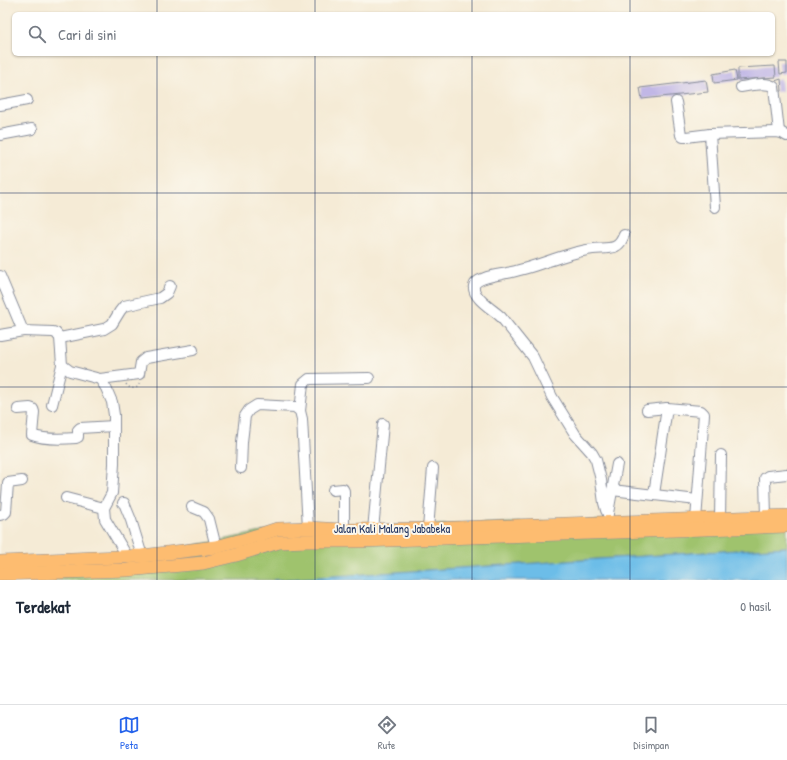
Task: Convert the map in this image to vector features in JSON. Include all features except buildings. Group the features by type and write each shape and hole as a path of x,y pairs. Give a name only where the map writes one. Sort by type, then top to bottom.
{"main road":[{"name":"Jalan Kali Malang Jababeka","path":"0,574 69,566 127,556 142,556 216,547 277,529 428,529 608,519 696,520 787,516"},
{"name":"Jalan Kali Malang Jababeka","path":"0,562 69,566 128,575 203,563 279,542 362,541 787,526"},
{"path":"308,528 308,541"}],"street":[{"path":"676,102 678,122 682,136 686,137 710,134 783,134 774,87 764,84 741,87"},
{"path":"0,106 27,100"},
{"path":"0,135 32,129"},
{"path":"710,134 715,207"},
{"path":"608,519 601,480 596,460 592,453 575,434 552,398 533,357 501,317 480,300 475,292 474,286 476,281 482,278 510,273 586,250 614,247 621,243 624,235"},
{"path":"0,276 23,330"},
{"path":"60,338 104,329 112,324 124,306 160,298 167,293 170,286"},
{"path":"0,335 23,330 53,332 60,338 62,364 52,405"},
{"path":"62,364 70,371 100,379 139,374 141,362 146,358 193,350"},
{"path":"308,528 302,419 300,411 303,384 309,379 370,378"},
{"path":"100,379 112,402 114,415 114,464 112,493 104,508 105,519 127,556"},
{"path":"241,468 245,416 249,410 257,405 295,407 300,411"},
{"path":"18,409 30,408 33,410 32,435 38,437 57,440 76,438 78,437 77,431 80,428 114,426"},
{"path":"654,494 667,408"},
{"path":"647,410 667,408 701,411 704,414 696,520"},
{"path":"373,530 383,424"},
{"path":"720,519 721,455"},
{"path":"608,519 617,464"},
{"path":"428,529 433,468"},
{"path":"766,517 765,478 768,476 787,474"},
{"path":"0,515 6,512 7,483 22,481"},
{"path":"333,490 344,491 344,530"},
{"path":"612,490 697,500"},
{"path":"66,498 104,508"},
{"path":"123,503 131,520 142,556"},
{"path":"192,506 204,512 209,519 216,547"}],"green space":[{"path":"787,516 787,547 277,580 0,580 142,556 277,529"}],"water":[{"path":"787,547 787,580 273,580 738,550"}]}
